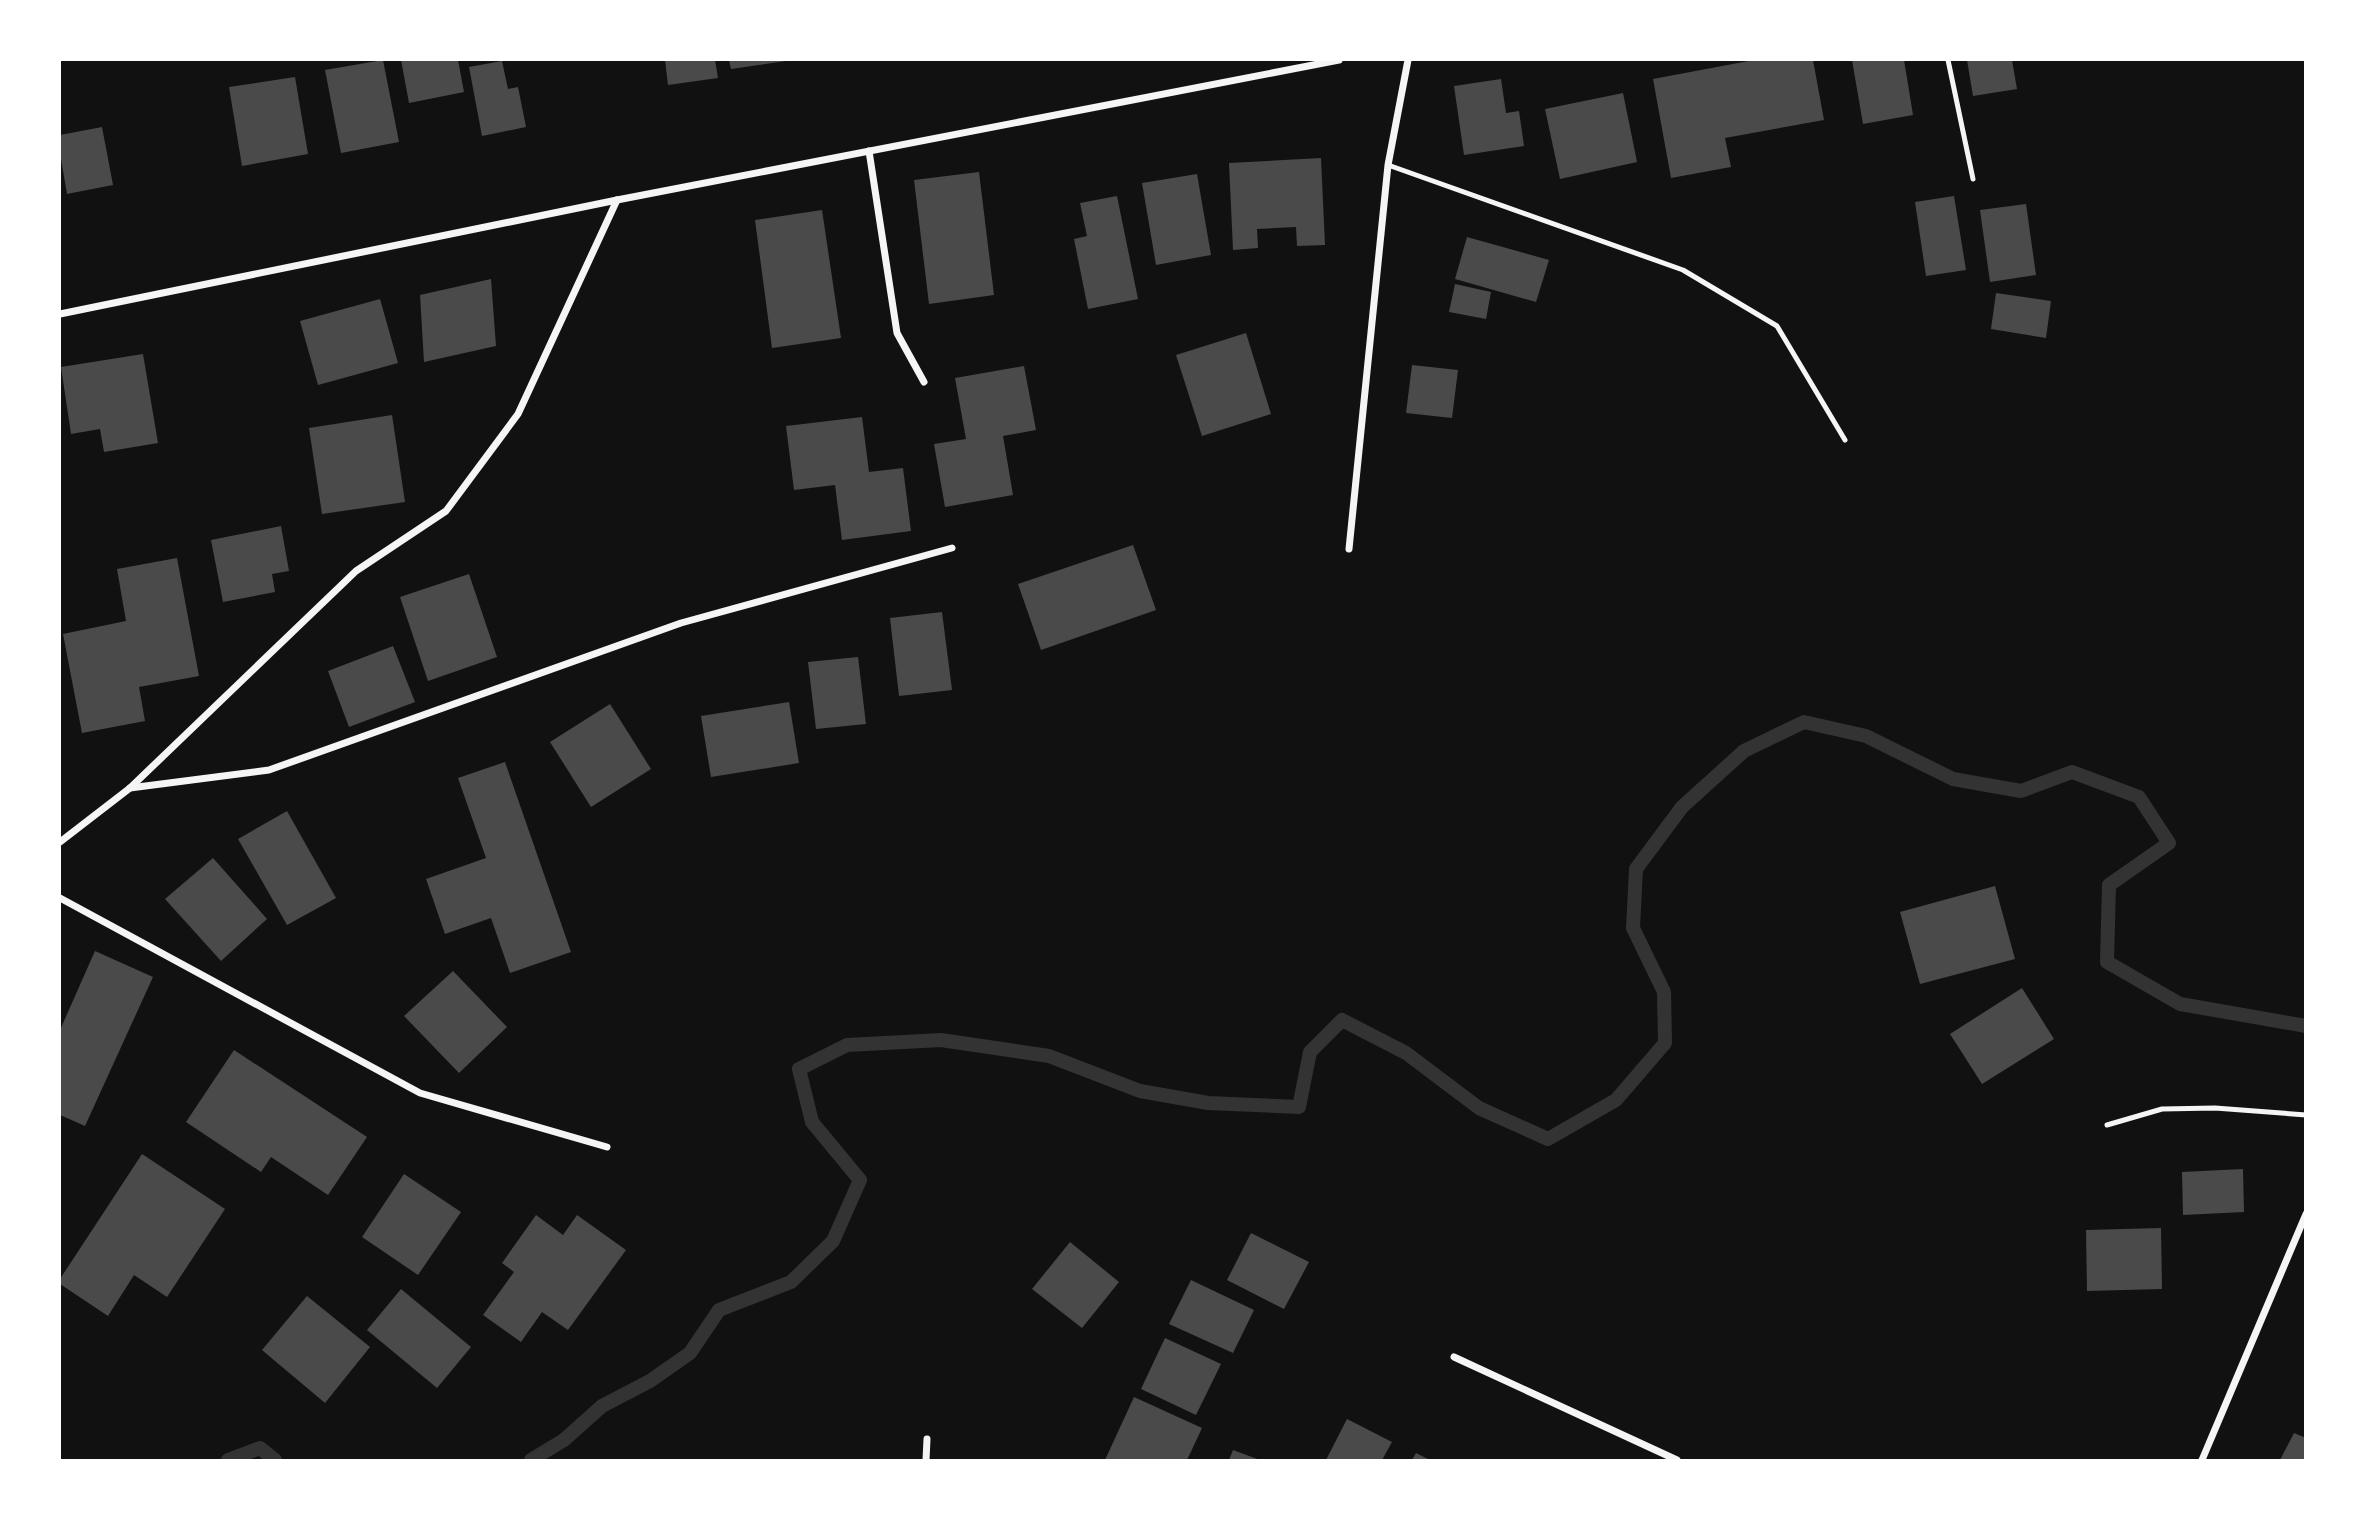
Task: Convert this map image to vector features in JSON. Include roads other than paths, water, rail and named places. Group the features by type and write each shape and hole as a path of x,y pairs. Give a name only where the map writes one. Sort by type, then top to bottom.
{"street":[{"path":"60,314 617,200 1339,60"},
{"path":"1349,549 1388,165 1408,60"},
{"path":"869,151 897,332 924,382"},
{"path":"60,842 130,788 356,571 446,511 518,414 617,200"},
{"path":"130,788 269,771 681,623 952,548"},
{"path":"60,898 420,1093 607,1147"},
{"path":"2202,1461 2305,1214"},
{"path":"1454,1357 1677,1461"},
{"path":"926,1461 927,1439"}],"lane":[{"path":"1948,60 1973,178"},
{"path":"1388,165 1683,270 1777,326 1845,440"},
{"path":"2106,1125 2162,1109 2215,1108 2305,1115"}],"waterway":[{"path":"531,1460 564,1440 602,1406 650,1381 690,1353 719,1310 791,1282 833,1241 860,1180 812,1122 799,1069 847,1045 941,1040 1049,1056 1140,1091 1208,1103 1299,1107 1310,1052 1342,1020 1406,1053 1479,1108 1548,1139 1616,1100 1665,1043 1664,992 1633,928 1636,869 1682,807 1744,751 1804,722 1866,736 1953,779 2021,791 2072,772 2139,797 2169,843 2109,885 2107,962 2180,1004 2306,1026"},
{"path":"228,1460 260,1448 275,1460"}]}
